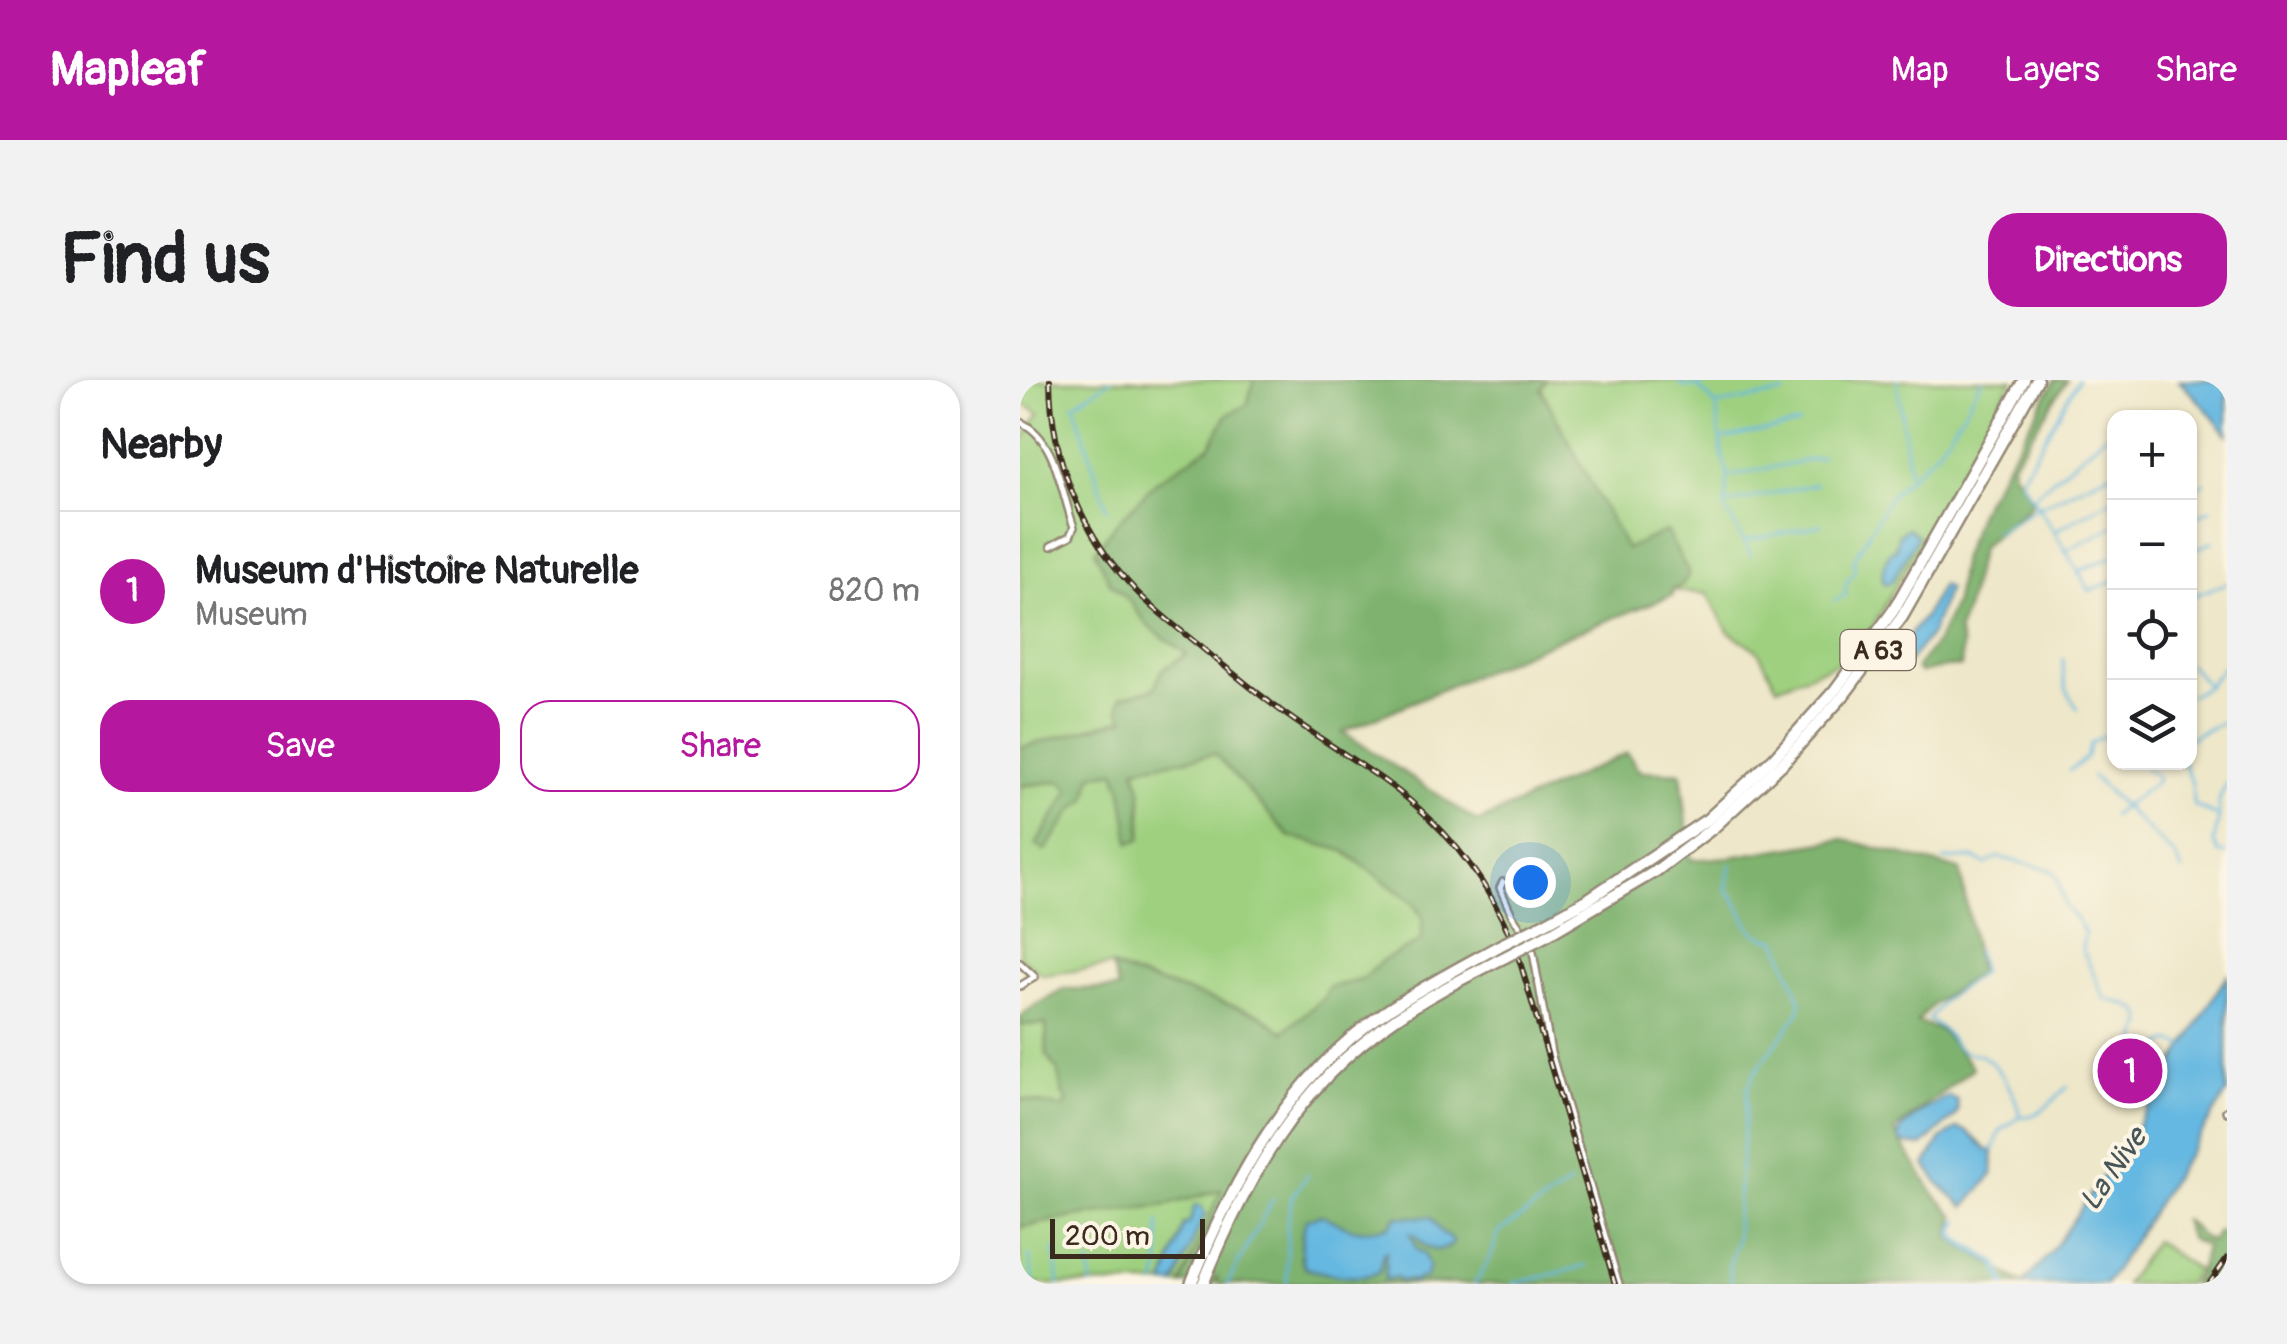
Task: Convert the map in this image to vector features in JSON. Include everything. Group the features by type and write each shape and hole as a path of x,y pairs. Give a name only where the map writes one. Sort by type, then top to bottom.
{"highway":[{"name":"A 63","path":"1652,865 1774,758 1835,690 1893,612 2024,380"},
{"name":"A 63","path":"1203,1284 1268,1151 1310,1094 1361,1044 1502,952 1714,827 1782,764 1855,681 1902,617 2038,380"},
{"name":"A 63","path":"1191,1284 1248,1161 1302,1087 1384,1012 1430,984 1502,952"}],"street":[{"path":"1020,422 1043,440 1074,527 1070,536 1052,546"},
{"path":"1503,882 1500,888 1520,926"},
{"path":"1532,952 1551,1053 1619,1284"},
{"path":"1020,963 1035,977 1020,986"}],"green space":[{"path":"1020,380 1254,380 1247,405 1227,415 1210,446 1157,481 1110,583 1149,627 1187,653 1161,671 1156,688 1125,719 1020,748 1020,445 1039,413 1020,402"},
{"path":"1254,380 1546,380 1541,389 1626,549 1666,531 1689,573 1683,584 1672,590 1673,595 1559,639 1343,732 1478,822 1627,753 1639,771 1681,773 1691,860 1843,839 1960,870 1979,973 1934,1004 1917,1022 1941,1030 1973,1068 1894,1131 1934,1194 1955,1216 1949,1238 2023,1284 1218,1284 1217,1277 1213,1284 1181,1284 1221,1190 1167,1205 1020,1227 1020,1099 1065,1107 1067,1101 1058,1071 1047,1056 1046,1024 1020,1025 1020,1018 1030,1009 1063,989 1119,989 1112,966 1259,1014 1283,1032 1324,998 1329,987 1362,980 1382,961 1421,941 1423,918 1412,902 1344,851 1289,836 1215,754 1135,768 1141,790 1141,839 1130,843 1115,771 1092,775 1087,799 1072,811 1045,851 1036,845 1070,790 1061,781 1020,786 1020,748 1124,719 1119,709 1121,697 1155,688 1161,671 1187,654 1149,627 1110,583 1095,551 1157,481 1210,446 1227,415 1247,405","holes":["1322,1215 1354,1231 1390,1226 1442,1233 1421,1243 1410,1234 1417,1251 1387,1269 1387,1252 1383,1254 1379,1272 1370,1275 1342,1276 1305,1268 1301,1258 1302,1232"]},
{"path":"1537,380 2013,380 1856,656 1777,687 1758,651 1728,631 1707,594 1671,590 1626,550"},
{"path":"2055,380 2067,380 2012,464 2013,473 2032,500 2029,507 1981,547 1958,630 1961,666 1920,673 1916,669 1937,641 1955,602 1962,557 1980,510"},
{"path":"1215,754 1289,836 1344,851 1412,902 1423,918 1421,941 1382,961 1362,980 1329,987 1325,997 1283,1032 1259,1014 1112,966 1043,975 1020,958 1020,786 1061,781 1070,790 1049,826 1087,799 1092,775 1116,771 1130,842 1141,839 1141,803 1135,768"},
{"path":"1046,1023 1047,1056 1058,1071 1067,1101 1065,1107 1020,1099 1020,1025"},
{"path":"1222,1190 1181,1284 1020,1284 1020,1227 1167,1205"},
{"path":"2183,1220 2212,1241 2218,1232 2227,1232 2227,1253 2206,1284 2192,1284 2199,1273 2205,1246 2190,1239"},
{"path":"2155,1241 2197,1270 2187,1284 2125,1284"}],"water":[{"path":"2178,380 2227,380 2227,435 2202,404"},
{"path":"1908,528 1918,536 1891,583 1884,583 1887,558 1895,551 1899,534"},
{"path":"1942,585 1948,588 1931,634 1907,664 1899,664 1897,658 1908,644 1910,634"},
{"name":"La Nive","path":"2227,975 2227,1093 2106,1284 2023,1284 2051,1252 2133,1133"},
{"path":"1948,1096 1957,1100 1955,1116 1922,1146 1904,1144 1899,1139 1899,1132 1910,1121"},
{"path":"1957,1128 1993,1151 1992,1175 1965,1207 1925,1165 1941,1139"},
{"path":"1195,1205 1205,1214 1175,1284 1164,1284 1184,1224 1189,1224"},
{"path":"1322,1215 1361,1230 1390,1226 1396,1217 1431,1217 1453,1241 1451,1246 1435,1250 1410,1234 1429,1267 1425,1279 1413,1283 1399,1281 1397,1277 1385,1280 1386,1252 1379,1272 1352,1277 1333,1275 1305,1268 1303,1262 1306,1219"}],"waterway":[{"path":"1107,509 1074,404 1111,380"},
{"path":"1680,380 1685,387 1697,386 1716,405 1728,476 1725,508 1751,555"},
{"path":"1699,384 1711,380"},
{"path":"1822,380 1823,385"},
{"path":"1897,380 1909,473"},
{"path":"1834,601 1846,595 1845,585 1855,571 1853,561 1890,496 1937,451 1982,380"},
{"path":"2078,380 2020,480 2090,591 2107,584"},
{"path":"1716,405 1784,393"},
{"path":"1722,439 1799,424"},
{"path":"2033,499 2107,434"},
{"path":"1731,476 1822,457"},
{"path":"1995,533 2032,510 2107,474"},
{"path":"2197,487 2205,483"},
{"path":"1726,504 1816,484"},
{"path":"2055,531 2110,500"},
{"path":"2197,516 2210,510"},
{"path":"1744,541 1821,525"},
{"path":"2067,550 2107,530"},
{"path":"2197,548 2213,542"},
{"path":"2079,571 2107,559"},
{"path":"2197,594 2227,583"},
{"path":"2063,659 2065,686 2078,709"},
{"path":"2197,692 2227,663"},
{"path":"2197,673 2207,685"},
{"path":"2197,734 2227,721"},
{"path":"2069,771 2086,758 2091,743 2107,735"},
{"path":"2112,816 2157,781 2156,775 2147,770"},
{"path":"2186,770 2192,783 2193,805 2219,817 2214,842 2219,853 2227,853"},
{"path":"2092,776 2175,856 2182,871"},
{"path":"2219,815 2219,800 2227,782"},
{"path":"1944,860 1973,858 1986,864 1998,857 2051,870 2057,877 2065,907 2085,933 2082,948 2104,998 2130,1006 2142,1016 2138,1051 2144,1057 2170,1041 2188,1047"},
{"path":"1730,864 1726,889 1750,928 1765,938 1777,940 1801,1002 1799,1012 1748,1088 1737,1238 1729,1267 1732,1284"},
{"path":"1976,950 1982,972 1944,1000 1929,1019 1959,1049 1990,1062 2012,1093 2020,1117 2000,1131 1993,1151"},
{"path":"2021,1116 2041,1111 2068,1086"},
{"path":"1287,1284 1287,1226 1292,1196 1308,1175"},
{"path":"1475,1284 1492,1254 1498,1233 1571,1183"},
{"path":"1227,1284 1273,1199"},
{"path":"1958,1222 1953,1233 1957,1240 1996,1264 2005,1284"},
{"path":"1156,1284 1160,1268 1159,1223"},
{"path":"1054,1249 1059,1284"},
{"path":"1029,1255 1034,1284"},
{"path":"1089,1264 1091,1284"},
{"path":"1512,1284 1587,1266"}],"railway":[{"path":"1050,380 1056,439 1073,495 1118,571 1156,610 1258,693 1413,803 1443,832 1483,884 1504,921 1520,962 1615,1284"},
{"path":"2209,1284 2227,1258"}],"place":[{"name":"Museum d'Histoire Naturelle","path":"2130,1071"}]}
